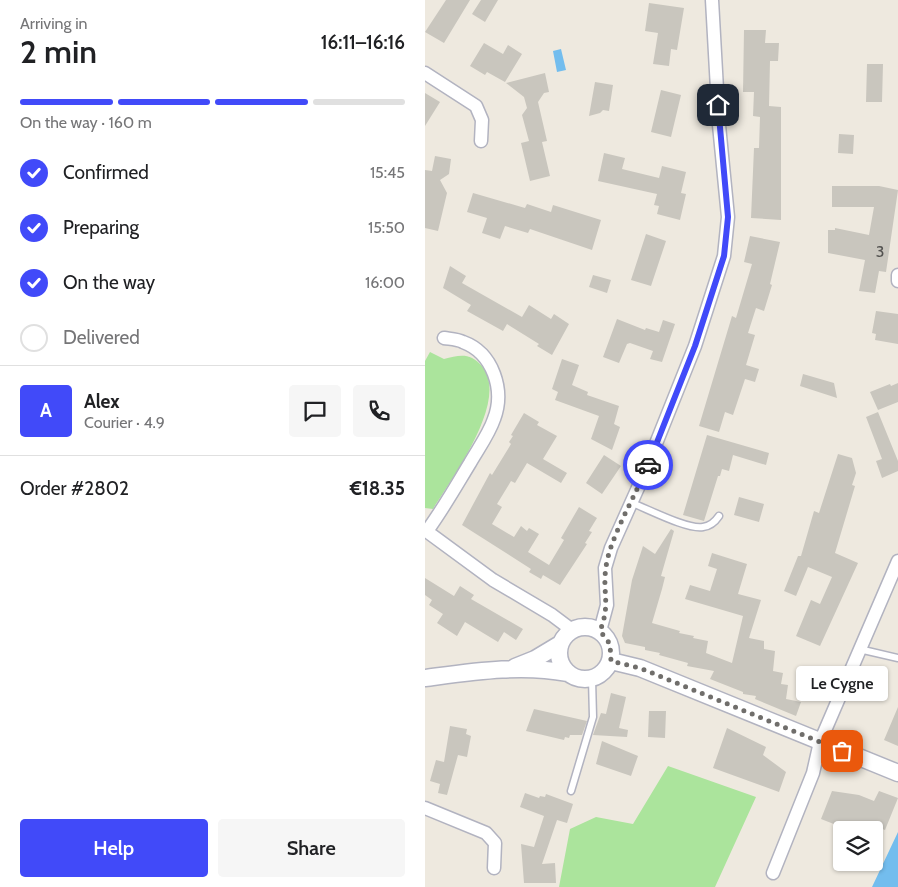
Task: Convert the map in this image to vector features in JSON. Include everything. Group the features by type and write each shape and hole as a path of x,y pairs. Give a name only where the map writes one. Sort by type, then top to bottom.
{"street":[{"path":"600,631 607,605 605,568 611,548 632,503 695,346 724,256 728,217 719,125 712,0"},
{"path":"425,73 476,106 482,120 481,141"},
{"path":"898,275 898,281"},
{"path":"444,338 462,341 479,350 488,361 494,375 498,404 494,419 485,436 426,530 493,580 524,601 552,615 572,630"},
{"path":"773,873 813,773 819,742 898,561"},
{"path":"425,678 506,671 549,670 567,673 579,679 592,679 600,675 611,661 610,644 600,631 589,627 572,630 560,644 535,659 506,671"},
{"path":"560,644 559,656 567,673"},
{"path":"611,661 640,668 898,774"},
{"path":"425,808 486,833 495,843 494,868"}],"lane":[{"path":"632,503 702,528 714,523 719,516"},
{"path":"859,649 898,658"},
{"path":"571,791 593,717 592,679"}],"green space":[{"path":"430,352 444,359 459,356 473,358 482,366 489,381 489,398 484,418 475,439 433,509 425,508 425,361"},
{"path":"668,766 756,797 715,887 559,887 570,829 596,817 633,824"}],"water":[{"path":"561,49 566,70 557,72 553,51"},
{"path":"898,832 898,887 872,887 880,871 883,871 883,864"}],"building":[{"path":"446,0 470,0 444,43 425,32"},
{"path":"481,0 498,0 485,22 472,14"},
{"path":"649,3 684,8 677,50 671,49 669,66 653,64 658,33 645,31"},
{"path":"744,30 766,30 765,43 779,43 778,61 770,61 769,106 781,107 781,220 751,218 754,148 759,148 760,117 753,116 754,92 743,92"},
{"path":"484,43 503,54 508,45 522,54 505,82 487,72 485,75 470,66"},
{"path":"867,64 883,64 882,102 866,102"},
{"path":"545,73 549,92 544,93 538,102 547,141 542,142 550,176 530,181 521,143 529,141 522,115 527,108 524,97 506,83"},
{"path":"595,82 613,85 609,111 603,110 600,113 589,116"},
{"path":"661,90 681,95 671,137 651,132"},
{"path":"425,93 440,102 425,126"},
{"path":"839,134 854,135 853,154 838,153"},
{"path":"604,153 625,158 622,169 659,178 662,166 686,172 681,193 686,194 680,220 657,214 659,206 654,205 657,194 598,181"},
{"path":"435,156 451,159 449,174 440,180 447,193 438,231 425,228 425,170 432,171"},
{"path":"832,186 879,186 898,190 886,272 879,271 875,293 859,291 865,260 828,253 828,230 835,230 835,228 869,235 874,207 832,207"},
{"path":"473,193 525,208 527,204 551,212 553,205 601,220 592,250 530,229 528,233 505,226 500,239 482,233 487,218 467,212"},
{"path":"646,234 666,241 651,286 631,280"},
{"path":"750,236 780,242 770,284 772,285 764,311 756,308 748,333 755,335 746,365 759,369 755,382 745,379 733,415 725,412 719,432 699,426 732,316 736,318 752,264 744,262"},
{"path":"450,266 466,276 462,283 522,317 529,305 551,319 554,314 569,324 552,355 537,346 539,344 507,324 503,331 467,311 471,305 443,288"},
{"path":"593,275 611,280 607,293 589,287"},
{"path":"876,311 898,314 898,344 875,340 876,334 872,333"},
{"path":"617,319 645,330 646,328 659,332 663,320 675,324 662,362 650,359 653,351 630,343 627,344 619,363 603,357"},
{"path":"562,359 579,365 572,385 588,392 587,395 619,406 614,424 620,427 612,450 591,439 599,416 555,400 558,392 552,389"},
{"path":"803,374 834,383 837,398 800,386"},
{"path":"898,383 898,402 878,410 870,392"},
{"path":"878,412 898,461 898,471 882,478 876,461 882,459 866,417"},
{"path":"524,413 539,422 537,425 557,436 543,459 567,473 561,483 527,463 515,483 511,481 497,504 502,507 492,524 514,537 521,526 527,531 529,528 539,534 528,552 549,565 564,540 561,538 579,507 597,518 589,531 592,532 585,543 587,544 560,585 543,575 541,579 529,572 531,569 462,525 490,473 492,475 511,444 509,442 513,436 511,435"},
{"path":"707,435 769,453 766,465 733,455 729,471 722,469 720,476 718,476 704,521 683,515"},
{"path":"838,454 852,458 856,473 852,485 855,486 835,553 858,563 820,646 796,636 811,600 820,604 832,577 808,567 796,596 784,591 798,556 801,556 814,511 819,513"},
{"path":"604,455 621,466 602,494 586,483"},
{"path":"739,497 764,504 759,522 734,515"},
{"path":"671,529 674,531 661,576 665,577 652,623 680,631 679,633 694,636 693,638 708,641 706,653 732,663 743,616 685,599 690,585 710,591 717,569 708,566 712,553 747,564 738,594 761,600 749,638 764,641 764,649 775,651 773,671 783,673 781,684 788,685 786,699 801,702 796,716 755,699 756,696 743,694 743,692 710,679 714,671 687,666 688,663 645,650 645,647 625,643 622,636 632,580 643,546 655,554"},
{"path":"425,578 454,596 460,586 474,595 471,599 523,629 516,640 504,632 498,642 465,622 457,636 437,623 443,614 429,605 432,600 425,595"},
{"path":"611,693 626,697 619,728 628,730 627,737 593,735 601,713 606,714"},
{"path":"898,707 898,746 884,740"},
{"path":"534,709 587,721 582,735 570,735 569,738 565,737 564,740 526,731"},
{"path":"649,711 666,711 665,738 648,737"},
{"path":"450,726 467,729 466,734 471,736 467,757 458,755 447,795 438,793 440,784 430,781 436,760 444,762"},
{"path":"727,728 766,747 763,755 786,772 779,792 713,768"},
{"path":"602,741 638,756 631,776 596,764"},
{"path":"832,791 859,795 874,801 879,791 898,798 885,830 883,829 883,821 833,821 833,824 821,819"},
{"path":"525,793 539,798 540,796 545,797 546,794 573,804 567,823 557,820 542,864 555,863 556,883 524,883 521,844 534,847 544,816 520,807"}],"way so far":[{"path":"648,465 611,548 605,568 607,605 606,617 600,631 610,644 612,652 611,661 640,668 842,751"}],"place":[{"name":"Le Cygne","path":"842,751"}],"route":[{"path":"648,465 695,346 724,256 728,217 718,105"}]}
